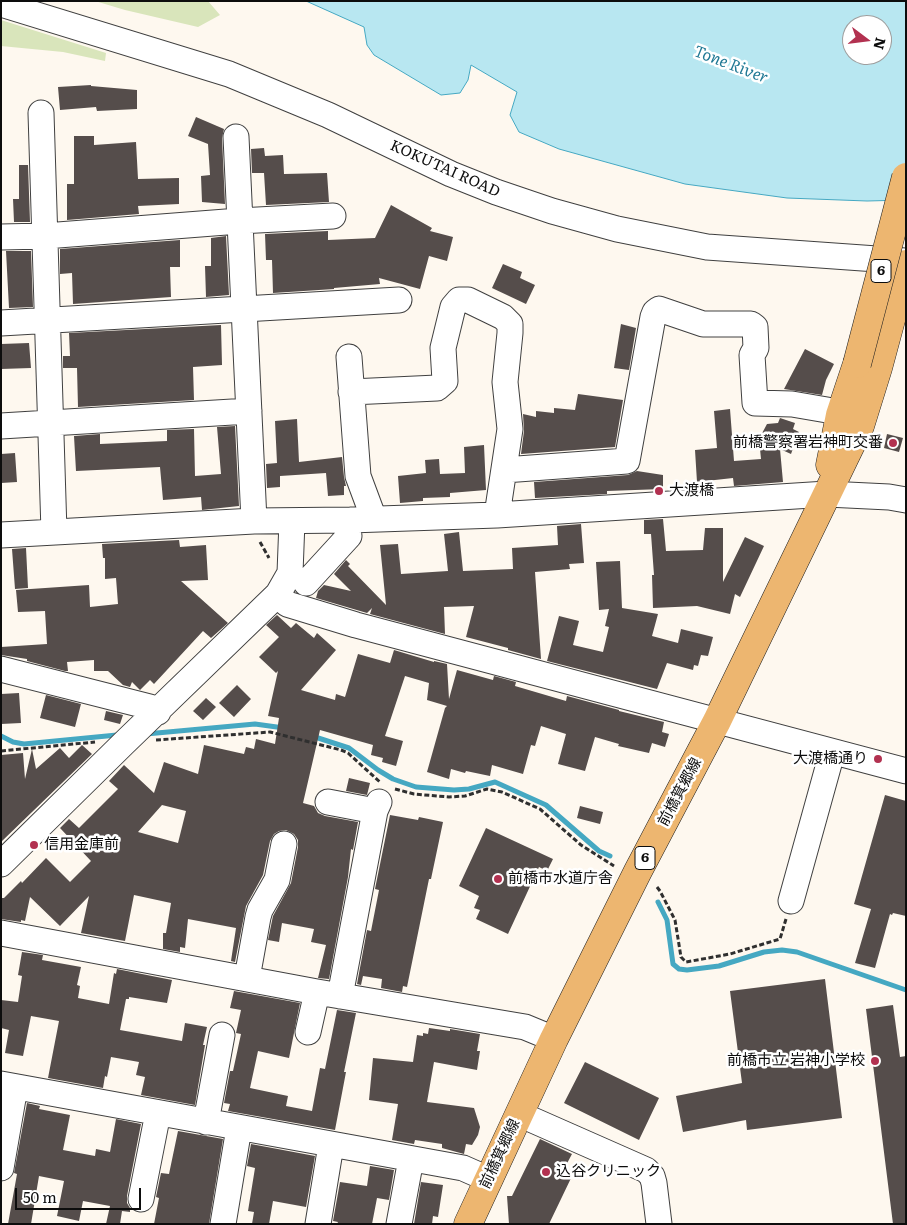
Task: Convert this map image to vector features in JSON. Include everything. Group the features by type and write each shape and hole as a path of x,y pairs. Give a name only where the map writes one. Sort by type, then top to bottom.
{"main road":[{"name":"6","path":"868,366 906,177"},
{"name":"6","path":"868,366 906,263"},
{"name":"前橋箕郷線","path":"827,494 840,415 868,366"},
{"name":"前橋箕郷線","path":"468,1224 554,1039 717,721 860,426 868,366"}],"street":[{"name":"KOKUTAI ROAD","path":"1,4 229,74 328,115 452,174 496,192 552,211 617,229 707,247 906,263"},
{"path":"41,113 54,532"},
{"path":"236,137 254,521"},
{"path":"1,237 46,236 239,221 333,216"},
{"path":"1,323 399,300"},
{"path":"351,392 437,388 445,382 443,348 453,307 459,300 468,300 503,317 510,324 505,382 510,429 496,515"},
{"path":"504,470 627,461 653,317 659,309 703,324 751,324 755,327 756,348 752,355 755,403 792,404 827,410 840,415"},
{"path":"349,357 358,476 374,519"},
{"path":"1,426 249,411"},
{"path":"1,535 254,521 496,515 827,494 889,497 906,500"},
{"path":"1,864 124,742 158,712 278,594 290,573 292,521"},
{"path":"306,583 349,536"},
{"path":"278,594 288,604 356,625 832,753 906,771"},
{"path":"1,669 150,707 158,712"},
{"path":"791,901 832,753"},
{"path":"308,1032 329,994 381,796 328,802"},
{"path":"247,978 258,917 277,880 284,844"},
{"path":"1,933 329,994 525,1027 554,1039"},
{"path":"206,1122 222,1035"},
{"path":"1,1168 8,1085 463,1168 488,1179"},
{"path":"141,1199 158,1113"},
{"path":"519,1114 646,1170 652,1176 654,1183 659,1224"},
{"path":"223,1224 239,1128"},
{"path":"318,1224 332,1145"},
{"path":"399,1224 411,1159"}],"path":[{"path":"1,751 113,741 124,742 270,732 348,753 375,776 381,796 414,794 449,797 465,796 487,789 502,792 540,809 581,845 614,866"},
{"path":"657,887 676,920 681,956 686,962 730,954 780,940 791,901"}],"green space":[{"path":"95,1 208,1 220,15 198,27"},
{"path":"1,20 106,53 105,61 63,52 1,46"}],"water":[{"name":"Tone River","path":"306,1 906,1 906,200 867,201 787,198 685,184 559,149 519,132 510,115 517,92 471,65 468,80 460,93 441,95 374,55 367,45 364,27"}],"building":[{"path":"91,85 137,90 137,109 97,111 96,107 60,110 58,87"},
{"path":"196,117 224,129 222,138 225,204 202,202 201,176 210,175 208,144 188,136"},
{"path":"74,136 94,136 94,145 136,142 138,179 179,178 179,204 138,206 139,214 67,220 67,184 74,184"},
{"path":"264,148 265,156 283,155 284,174 327,173 329,202 266,205 264,173 252,173 251,149"},
{"path":"19,165 28,165 30,222 14,222 13,199 19,199"},
{"path":"391,205 432,228 430,231 453,237 447,261 429,256 420,289 379,278 380,284 273,293 272,260 266,260 265,234 328,231 328,240 375,238"},
{"path":"226,236 229,295 206,297 205,266 211,266 211,238"},
{"path":"180,240 180,267 170,267 171,297 73,304 72,273 60,274 60,249"},
{"path":"6,251 31,251 33,307 9,308"},
{"path":"503,264 522,272 520,278 535,285 526,304 492,288"},
{"path":"621,324 636,328 629,370 614,368"},
{"path":"221,325 222,365 193,367 194,400 78,407 77,368 63,368 63,356 70,356 69,333"},
{"path":"29,343 31,368 1,369 1,344"},
{"path":"805,349 834,364 826,380 822,395 784,389"},
{"path":"578,394 623,400 615,447 521,454 524,431 523,414 536,417 536,411 554,413 554,408 575,410"},
{"path":"730,409 734,461 761,459 759,439 767,424 778,423 780,418 795,423 793,429 799,432 791,454 780,449 783,482 734,486 733,478 697,482 695,450 717,448 714,411"},
{"path":"297,419 299,462 342,457 346,486 344,486 344,495 328,496 326,473 280,476 280,487 267,488 266,464 277,463 275,421"},
{"path":"235,426 239,506 202,510 201,497 163,500 160,467 76,471 74,436 100,434 100,444 167,441 167,430 194,429 195,476 221,474 217,427"},
{"name":"前橋警察署岩神町交番","path":"887,434 903,438 899,452 884,448"},
{"path":"484,445 486,490 450,493 450,497 423,498 423,501 400,503 398,476 426,473 425,460 439,459 440,474 465,473 464,447"},
{"path":"15,453 17,482 1,483 1,454"},
{"path":"637,471 663,475 663,489 607,491 607,494 535,498 534,482 628,475"},
{"path":"663,519 666,551 703,550 705,528 723,528 723,582 745,537 764,546 740,597 735,594 730,614 697,606 653,608 652,575 654,575 651,534 644,534 644,520"},
{"path":"581,524 584,563 569,564 570,569 535,572 541,659 466,637 474,606 444,607 445,634 370,614 372,608 367,613 316,598 318,591 324,585 351,591 334,574 346,560 350,564 348,566 386,605 380,545 398,544 401,574 448,571 444,534 459,532 463,571 513,569 512,548 558,545 557,526"},
{"path":"179,540 180,547 206,545 208,580 181,581 228,623 211,638 203,631 154,684 150,680 140,690 132,682 130,687 123,685 108,671 94,671 94,660 67,662 68,671 65,671 27,661 27,659 1,655 1,647 47,644 45,611 18,612 16,590 89,585 90,607 118,604 116,578 105,579 105,558 103,558 102,544"},
{"path":"26,548 28,588 15,589 12,549"},
{"path":"620,561 622,608 658,614 652,636 678,643 681,629 713,637 708,656 701,655 698,666 694,665 693,670 667,663 657,689 547,661 559,616 579,621 573,645 603,652 609,627 605,626 609,609 599,610 596,562"},
{"path":"277,615 291,628 296,623 314,638 317,633 336,650 301,690 335,700 336,694 345,697 358,654 390,663 394,650 447,664 449,699 457,670 493,680 494,676 516,682 515,686 566,701 567,696 664,722 662,732 669,734 665,747 652,743 649,753 618,746 619,744 595,737 585,771 558,764 566,734 541,726 535,746 531,745 523,774 492,765 490,776 451,769 449,779 427,772 447,706 427,700 429,683 405,676 385,736 403,741 396,766 382,762 383,758 371,755 373,745 320,730 303,803 314,806 318,813 325,816 358,822 353,850 351,849 348,877 329,979 318,978 326,945 311,942 314,929 282,923 279,942 268,940 273,916 291,883 298,847 298,840 294,834 286,830 274,834 270,841 263,875 246,906 235,962 231,961 236,928 188,919 185,948 180,947 180,952 163,949 163,933 166,933 171,903 134,895 125,941 81,933 89,896 60,926 30,897 25,921 1,919 1,898 4,898 21,881 22,883 46,858 70,882 91,861 60,828 69,819 79,828 118,789 109,781 124,765 154,793 164,762 198,774 204,745 244,754 246,747 254,749 256,739 275,744 279,718 268,716 278,671 276,673 259,657 279,637 266,625","holes":["162,805 186,811 178,843 138,832"]},
{"path":"237,685 251,699 234,717 219,703"},
{"path":"19,693 21,723 1,724 1,694"},
{"path":"46,695 81,704 75,727 40,718"},
{"path":"206,698 216,707 203,720 193,711"},
{"path":"106,711 123,715 120,724 104,720"},
{"path":"82,745 92,754 1,842 1,755 23,753 25,779 32,749 36,769 60,748 69,758"},
{"path":"349,778 370,783 367,795 346,791"},
{"path":"885,795 906,801 906,916 890,914 875,968 855,963 871,909 854,904"},
{"path":"580,806 603,812 600,824 577,818"},
{"path":"390,815 418,820 419,817 443,822 431,879 429,879 407,987 403,986 402,992 381,988 382,979 363,976 361,985 357,984 367,930 371,931 379,890 375,889"},
{"name":"前橋市水道庁舎","path":"486,828 553,859 547,871 539,867 508,934 476,919 480,910 474,908 479,896 459,886"},
{"path":"22,952 43,955 42,960 81,967 77,985 80,986 78,998 109,1004 114,973 116,974 117,969 172,980 167,1003 129,997 129,999 126,999 120,1030 182,1041 185,1023 207,1027 195,1105 141,1095 145,1077 136,1075 139,1062 111,1057 103,1088 48,1078 59,1021 31,1016 23,1056 5,1053 9,1030 1,1028 1,1000 18,1002 22,976 18,975"},
{"path":"825,979 842,1118 747,1130 746,1120 683,1132 676,1096 742,1083 730,991"},
{"path":"234,991 300,1003 289,1058 258,1051 250,1088 288,1096 286,1106 312,1111 320,1068 325,1069 337,1010 356,1013 335,1130 228,1111 230,1104 224,1103 230,1071 233,1071 241,1034 236,1033 241,1010 230,1008"},
{"path":"893,1005 900,1057 906,1056 906,1224 893,1224 866,1009"},
{"path":"429,1028 480,1034 477,1051 480,1051 477,1070 434,1062 427,1102 474,1108 480,1127 472,1145 466,1144 464,1154 442,1148 442,1144 415,1140 414,1144 392,1140 398,1104 369,1100 373,1058 413,1062 417,1035 423,1036 423,1033 428,1034"},
{"path":"585,1062 659,1098 639,1140 564,1103"},
{"path":"27,1103 40,1106 39,1109 70,1115 63,1150 95,1156 96,1149 110,1152 116,1119 141,1124 127,1196 130,1212 122,1211 120,1224 106,1224 110,1206 83,1201 79,1221 57,1216 64,1181 39,1176 31,1224 8,1224 17,1174 14,1173"},
{"path":"178,1131 223,1139 209,1224 154,1224 159,1198 156,1197 161,1173 169,1174"},
{"name":"込谷クリニック","path":"540,1139 572,1154 564,1169 573,1174 549,1224 509,1224 507,1196 512,1196"},
{"path":"251,1144 315,1156 306,1207 273,1201 269,1224 252,1224 254,1212 248,1211 255,1168 247,1166"},
{"path":"370,1166 394,1170 389,1200 377,1198 372,1224 337,1224 338,1222 333,1221 340,1182 367,1186"},
{"path":"421,1182 443,1185 438,1217 433,1216 432,1224 414,1224"}],"waterway":[{"path":"146,734 255,724 284,728"},
{"path":"1,736 13,742 24,744 117,735"},
{"path":"312,736 349,748 393,779 416,787 454,790 469,789 495,782 546,805 599,851 610,856"},
{"path":"658,902 667,920 673,964 679,969 687,970 719,966 764,952 782,950 797,952 906,990"}],"place":[{"name":"前橋警察署岩神町交番","path":"893,443"},
{"name":"大渡橋","path":"659,491"},
{"name":"大渡橋通り","path":"878,759"},
{"name":"信用金庫前","path":"34,845"},
{"name":"前橋市水道庁舎","path":"498,879"},
{"name":"前橋市立 岩神小学校","path":"875,1061"},
{"name":"込谷クリニック","path":"546,1172"}]}
